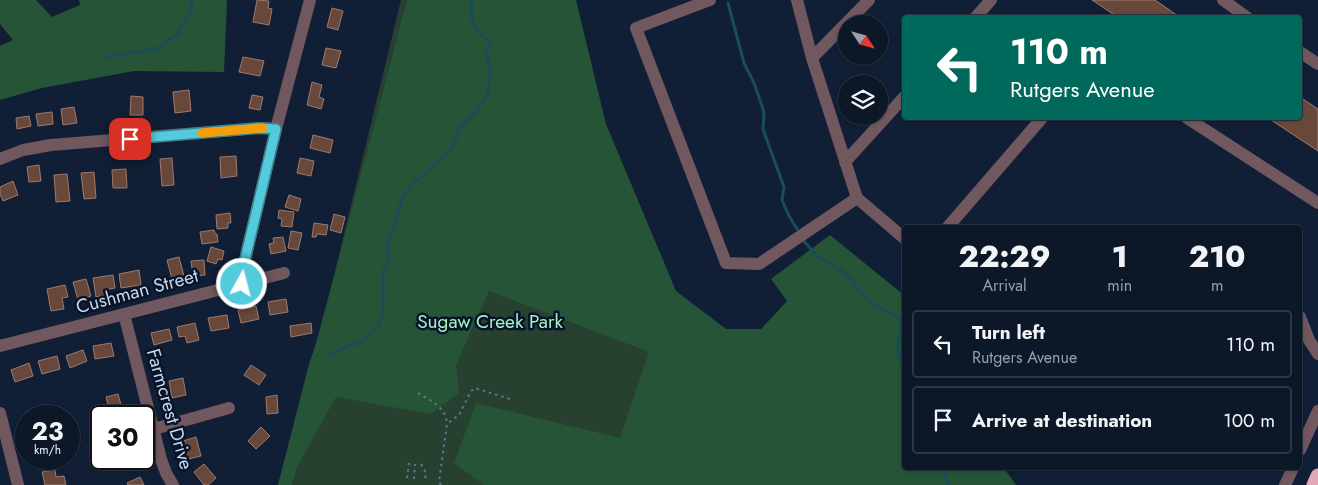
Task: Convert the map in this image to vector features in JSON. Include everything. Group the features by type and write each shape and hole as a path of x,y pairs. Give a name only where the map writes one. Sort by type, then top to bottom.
{"highway":[{"path":"1314,485 1318,476"}],"street":[{"path":"242,284 247,251 276,129 310,0"},
{"path":"710,0 636,28 726,263 759,264 857,198"},
{"path":"797,0 812,58 857,198 902,236"},
{"path":"812,58 869,0"},
{"path":"978,15 991,0"},
{"path":"1223,0 1244,15"},
{"path":"1302,53 1318,64"},
{"path":"845,162 902,99"},
{"path":"950,225 1040,120"},
{"path":"1190,120 1318,202"},
{"path":"0,159 23,150 51,145 258,128 276,129"},
{"name":"Cushman Street","path":"0,346 284,273"},
{"name":"Farmcrest Drive","path":"124,314 148,405"},
{"path":"1302,326 1318,354"},
{"path":"155,429 229,408"},
{"path":"1302,446 1318,411"},
{"path":"0,413 18,485"},
{"name":"Farmcrest Drive","path":"155,433 161,459 173,485"},
{"path":"1285,485 1292,470"}],"path":[{"path":"447,424 459,416 471,390 475,388 513,400"},
{"path":"418,393 444,411 446,417 447,424 439,482 441,485"},
{"path":"407,478 409,463"},
{"path":"414,479 415,464"},
{"path":"421,464 426,473 424,481"}],"green space":[{"path":"0,0 36,0 52,17 80,5 79,0 227,0 224,72 134,71 42,88 0,100 0,46 13,40 0,24"},
{"name":"Sugaw Creek Park","path":"401,0 525,0 695,338 902,466 902,470 917,470 1004,485 278,485 335,271"},
{"name":"Sugaw Creek Park","path":"407,0 576,0 606,124 676,291 726,329 761,329 787,301 771,279 830,235 902,294 902,470 1005,470 1016,485 484,485 454,463 476,403 620,438 649,352 489,291 456,365 459,393 431,414 336,397 296,469 292,485 278,485 309,364 318,338"}],"building":[{"path":"257,0 269,1 268,8 272,9 269,25 253,22"},
{"path":"1092,0 1155,0 1177,15 1114,15"},
{"path":"332,8 343,11 338,30 327,27"},
{"path":"326,48 341,51 336,68 322,65"},
{"path":"243,57 264,61 260,76 239,72"},
{"path":"312,82 322,85 319,97 324,99 321,109 307,105"},
{"path":"189,90 191,111 175,113 173,92"},
{"path":"252,95 263,97 260,110 249,108"},
{"path":"131,96 143,97 143,115 130,115"},
{"path":"1302,98 1318,109 1318,151 1271,120 1302,120"},
{"path":"74,107 77,123 63,125 61,109"},
{"path":"52,112 53,124 38,126 36,114"},
{"path":"29,116 31,126 17,129 16,118"},
{"path":"313,135 333,140 330,153 310,148"},
{"path":"236,156 237,176 221,178 220,157"},
{"path":"172,158 174,185 162,186 160,159"},
{"path":"300,158 314,161 311,176 297,173"},
{"path":"39,165 41,181 29,182 27,167"},
{"path":"126,169 127,188 113,188 112,170"},
{"path":"94,172 96,198 84,199 81,173"},
{"path":"67,174 70,201 56,202 54,175"},
{"path":"13,181 18,195 3,201 0,187"},
{"path":"289,195 301,199 298,211 285,207"},
{"path":"279,210 294,212 292,227 281,226 282,219 278,218"},
{"path":"230,213 231,223 228,223 228,228 217,229 216,215"},
{"path":"334,214 345,217 341,233 330,230"},
{"path":"314,223 328,225 326,235 317,234 316,237 312,237"},
{"path":"214,230 215,234 217,234 218,242 202,244 200,232"},
{"path":"291,231 302,233 298,250 288,248"},
{"path":"283,237 286,251 271,254 269,244 274,243 273,238"},
{"path":"211,247 224,251 222,260 218,259 216,264 207,261"},
{"path":"179,257 184,276 172,279 167,260"},
{"path":"204,260 205,275 193,276 191,261"},
{"path":"139,270 141,285 121,288 119,274"},
{"path":"113,275 115,288 104,290 105,295 96,297 93,278"},
{"path":"86,279 91,296 78,300 73,282"},
{"path":"65,285 68,297 62,298 64,309 51,311 47,289"},
{"path":"286,299 288,312 270,315 268,302"},
{"path":"256,306 259,319 241,323 238,310"},
{"path":"227,315 229,328 211,331 208,318"},
{"path":"195,323 199,340 187,343 185,336 179,337 177,327"},
{"path":"311,323 312,333 291,337 290,326"},
{"path":"169,329 172,340 154,345 151,333"},
{"path":"111,343 114,356 95,359 93,346"},
{"path":"83,350 87,361 70,368 66,356"},
{"path":"57,356 60,369 42,374 38,361"},
{"path":"29,363 33,376 15,382 11,370"},
{"path":"251,365 266,375 259,385 244,375"},
{"path":"183,378 186,395 172,398 169,381"},
{"path":"118,394 121,405 108,405 106,397"},
{"path":"277,395 278,413 267,414 266,397"},
{"path":"261,427 270,436 256,449 248,441"},
{"path":"196,437 201,456 188,459 183,441"},
{"path":"204,464 216,478 208,485 204,485 194,472"},
{"path":"55,470 56,477 64,476 66,485 45,485 42,472"},
{"path":"140,477 144,485 128,485 127,483"}],"waterway":[{"path":"106,57 159,48 178,33 191,11 192,0"},
{"path":"331,355 363,341 379,324 383,313 383,270 389,261 387,246 403,196 412,185 450,150 455,142 459,128 478,109 488,94 490,66 486,53 491,45 475,28 472,16 472,0"},
{"path":"728,3 744,63 754,83 764,113 763,129 784,187 782,200 797,229"},
{"path":"803,240 817,256 839,269 851,279 860,292 874,304 901,320 902,326"},
{"path":"902,326 898,343 902,363"},
{"path":"943,470 948,485"}],"slow traffic":[{"path":"202,133 263,128"}],"route":[{"path":"130,139 258,128 276,129 247,251 242,284"}]}
